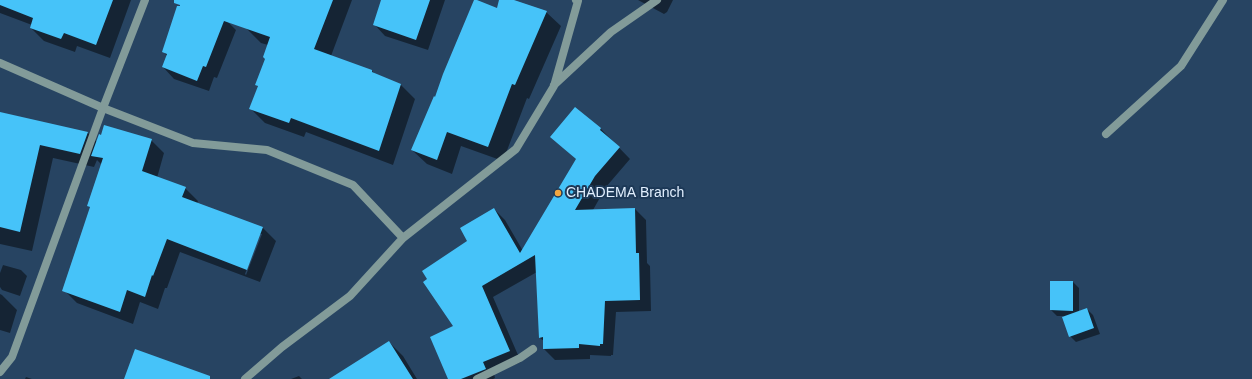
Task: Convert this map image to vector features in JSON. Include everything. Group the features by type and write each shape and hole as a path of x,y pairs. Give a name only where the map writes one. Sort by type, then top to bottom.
{"street":[{"path":"0,372 12,357 103,108 145,0"},
{"path":"554,86 577,0"},
{"path":"245,379 282,347 350,296 403,238 516,149 554,86 611,32 657,0"},
{"path":"1106,134 1181,66 1223,0"},
{"path":"0,63 103,108 193,143 267,150 354,185 403,238"},
{"path":"477,379 520,358 533,349"}],"building":[{"path":"0,0 113,0 96,45 64,33 61,39 30,28 33,18 0,5"},
{"path":"174,0 333,0 314,49 372,70 372,72 401,84 379,151 291,118 289,123 249,109 258,86 255,85 265,59 263,57 270,37 224,21 206,67 203,66 197,81 162,67 167,54 162,52 177,6 180,6 174,3"},
{"path":"381,0 430,0 416,40 373,25"},
{"path":"474,0 497,8 499,0 514,0 547,11 515,85 512,84 488,147 447,132 437,160 411,150 434,96 435,97"},
{"path":"575,107 601,128 600,130 620,147 595,176 575,210 635,208 636,253 639,253 640,300 605,301 603,344 600,344 600,346 579,344 579,348 543,349 543,337 539,338 535,255 482,286 510,351 483,362 486,369 461,379 448,379 430,337 453,326 423,282 427,279 422,271 467,241 460,228 494,208 520,253 576,159 550,137"},
{"path":"0,112 88,132 80,154 40,145 20,232 0,227"},
{"path":"104,125 152,139 142,171 186,187 182,197 263,227 247,270 167,239 153,276 152,275 145,297 127,290 120,312 62,291 90,207 87,206 103,158 91,156"},
{"path":"1050,281 1073,281 1073,311 1050,310"},
{"path":"1087,308 1094,328 1069,337 1062,317"},
{"path":"389,341 413,379 329,379"},
{"path":"135,349 210,376 210,379 124,379"}],"place":[{"name":"CHADEMA Branch","path":"558,193"}]}
